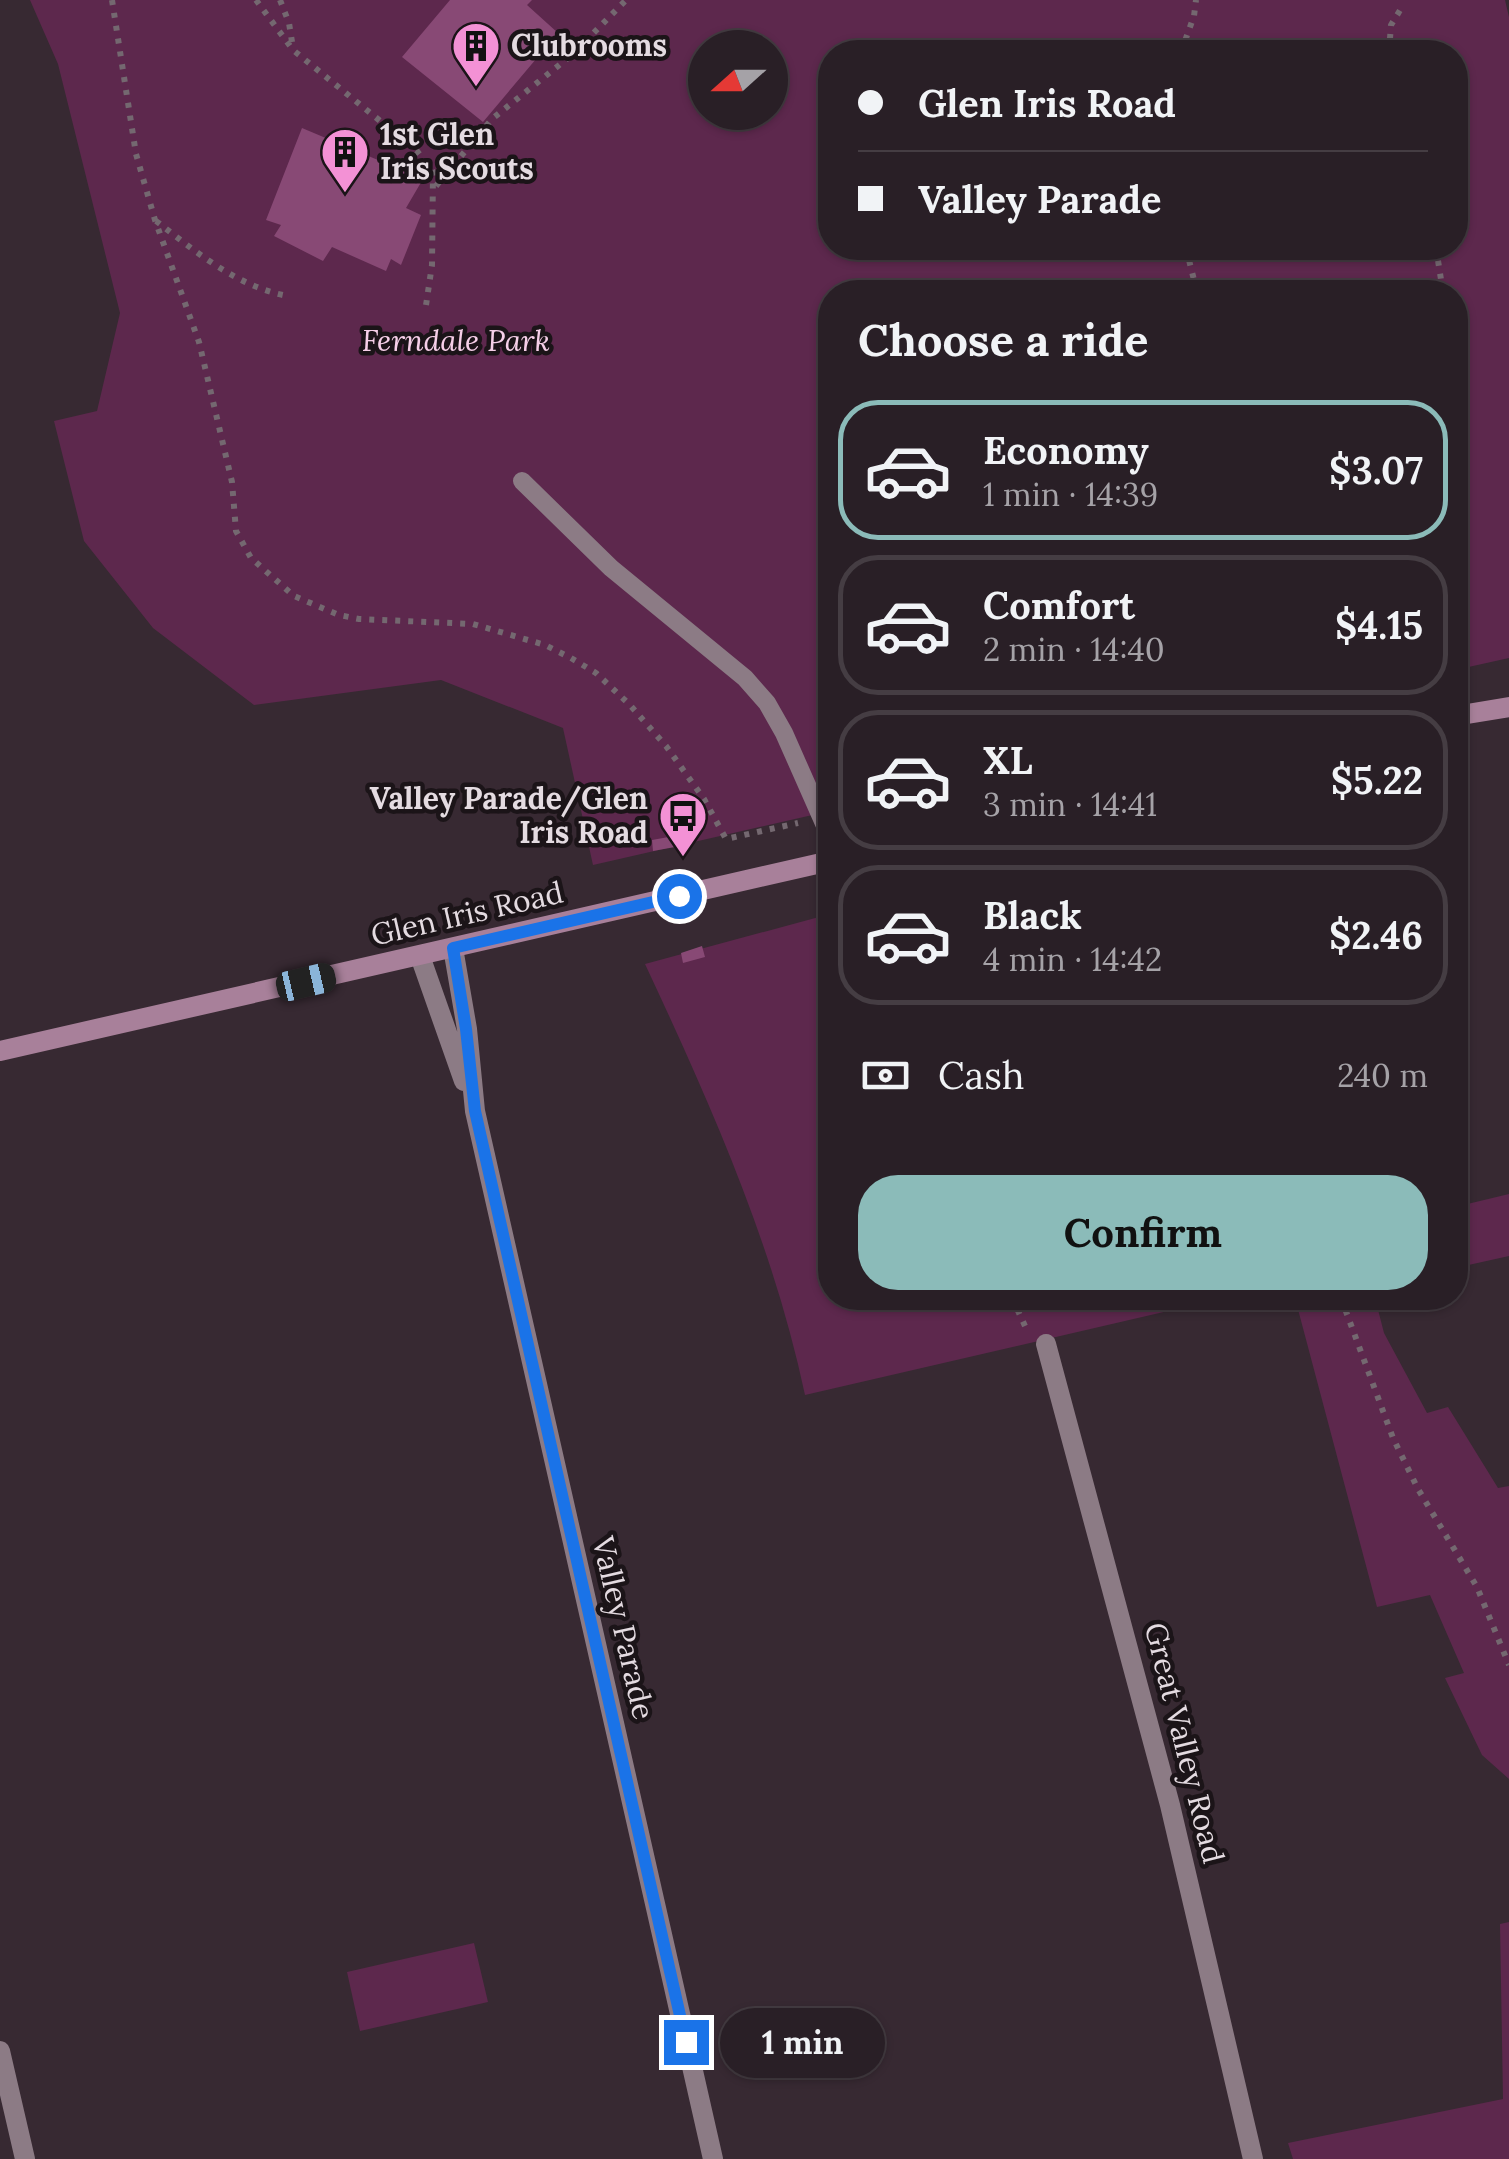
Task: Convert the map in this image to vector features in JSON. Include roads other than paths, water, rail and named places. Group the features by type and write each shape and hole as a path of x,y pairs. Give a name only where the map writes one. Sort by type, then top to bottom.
{"main road":[{"path":"1468,716 1509,707"},
{"name":"Glen Iris Road","path":"0,1051 818,864"}],"street":[{"name":"Valley Parade","path":"453,948 475,1111 713,2159"},
{"name":"Valley Parade","path":"420,956 475,1111"},
{"name":"Great Valley Road","path":"1046,1344 1170,1805 1253,2159"},
{"path":"0,2051 24,2159"}],"lane":[{"path":"522,481 612,568 745,678 767,703 784,732 818,811"}],"place":[{"name":"Clubrooms","path":"476,88"},
{"name":"1st Glen Iris Scouts","path":"345,194"},
{"name":"Valley Parade/Glen Iris Road","path":"683,858"}],"park label":[{"name":"Ferndale Park","path":"456,341"}]}
